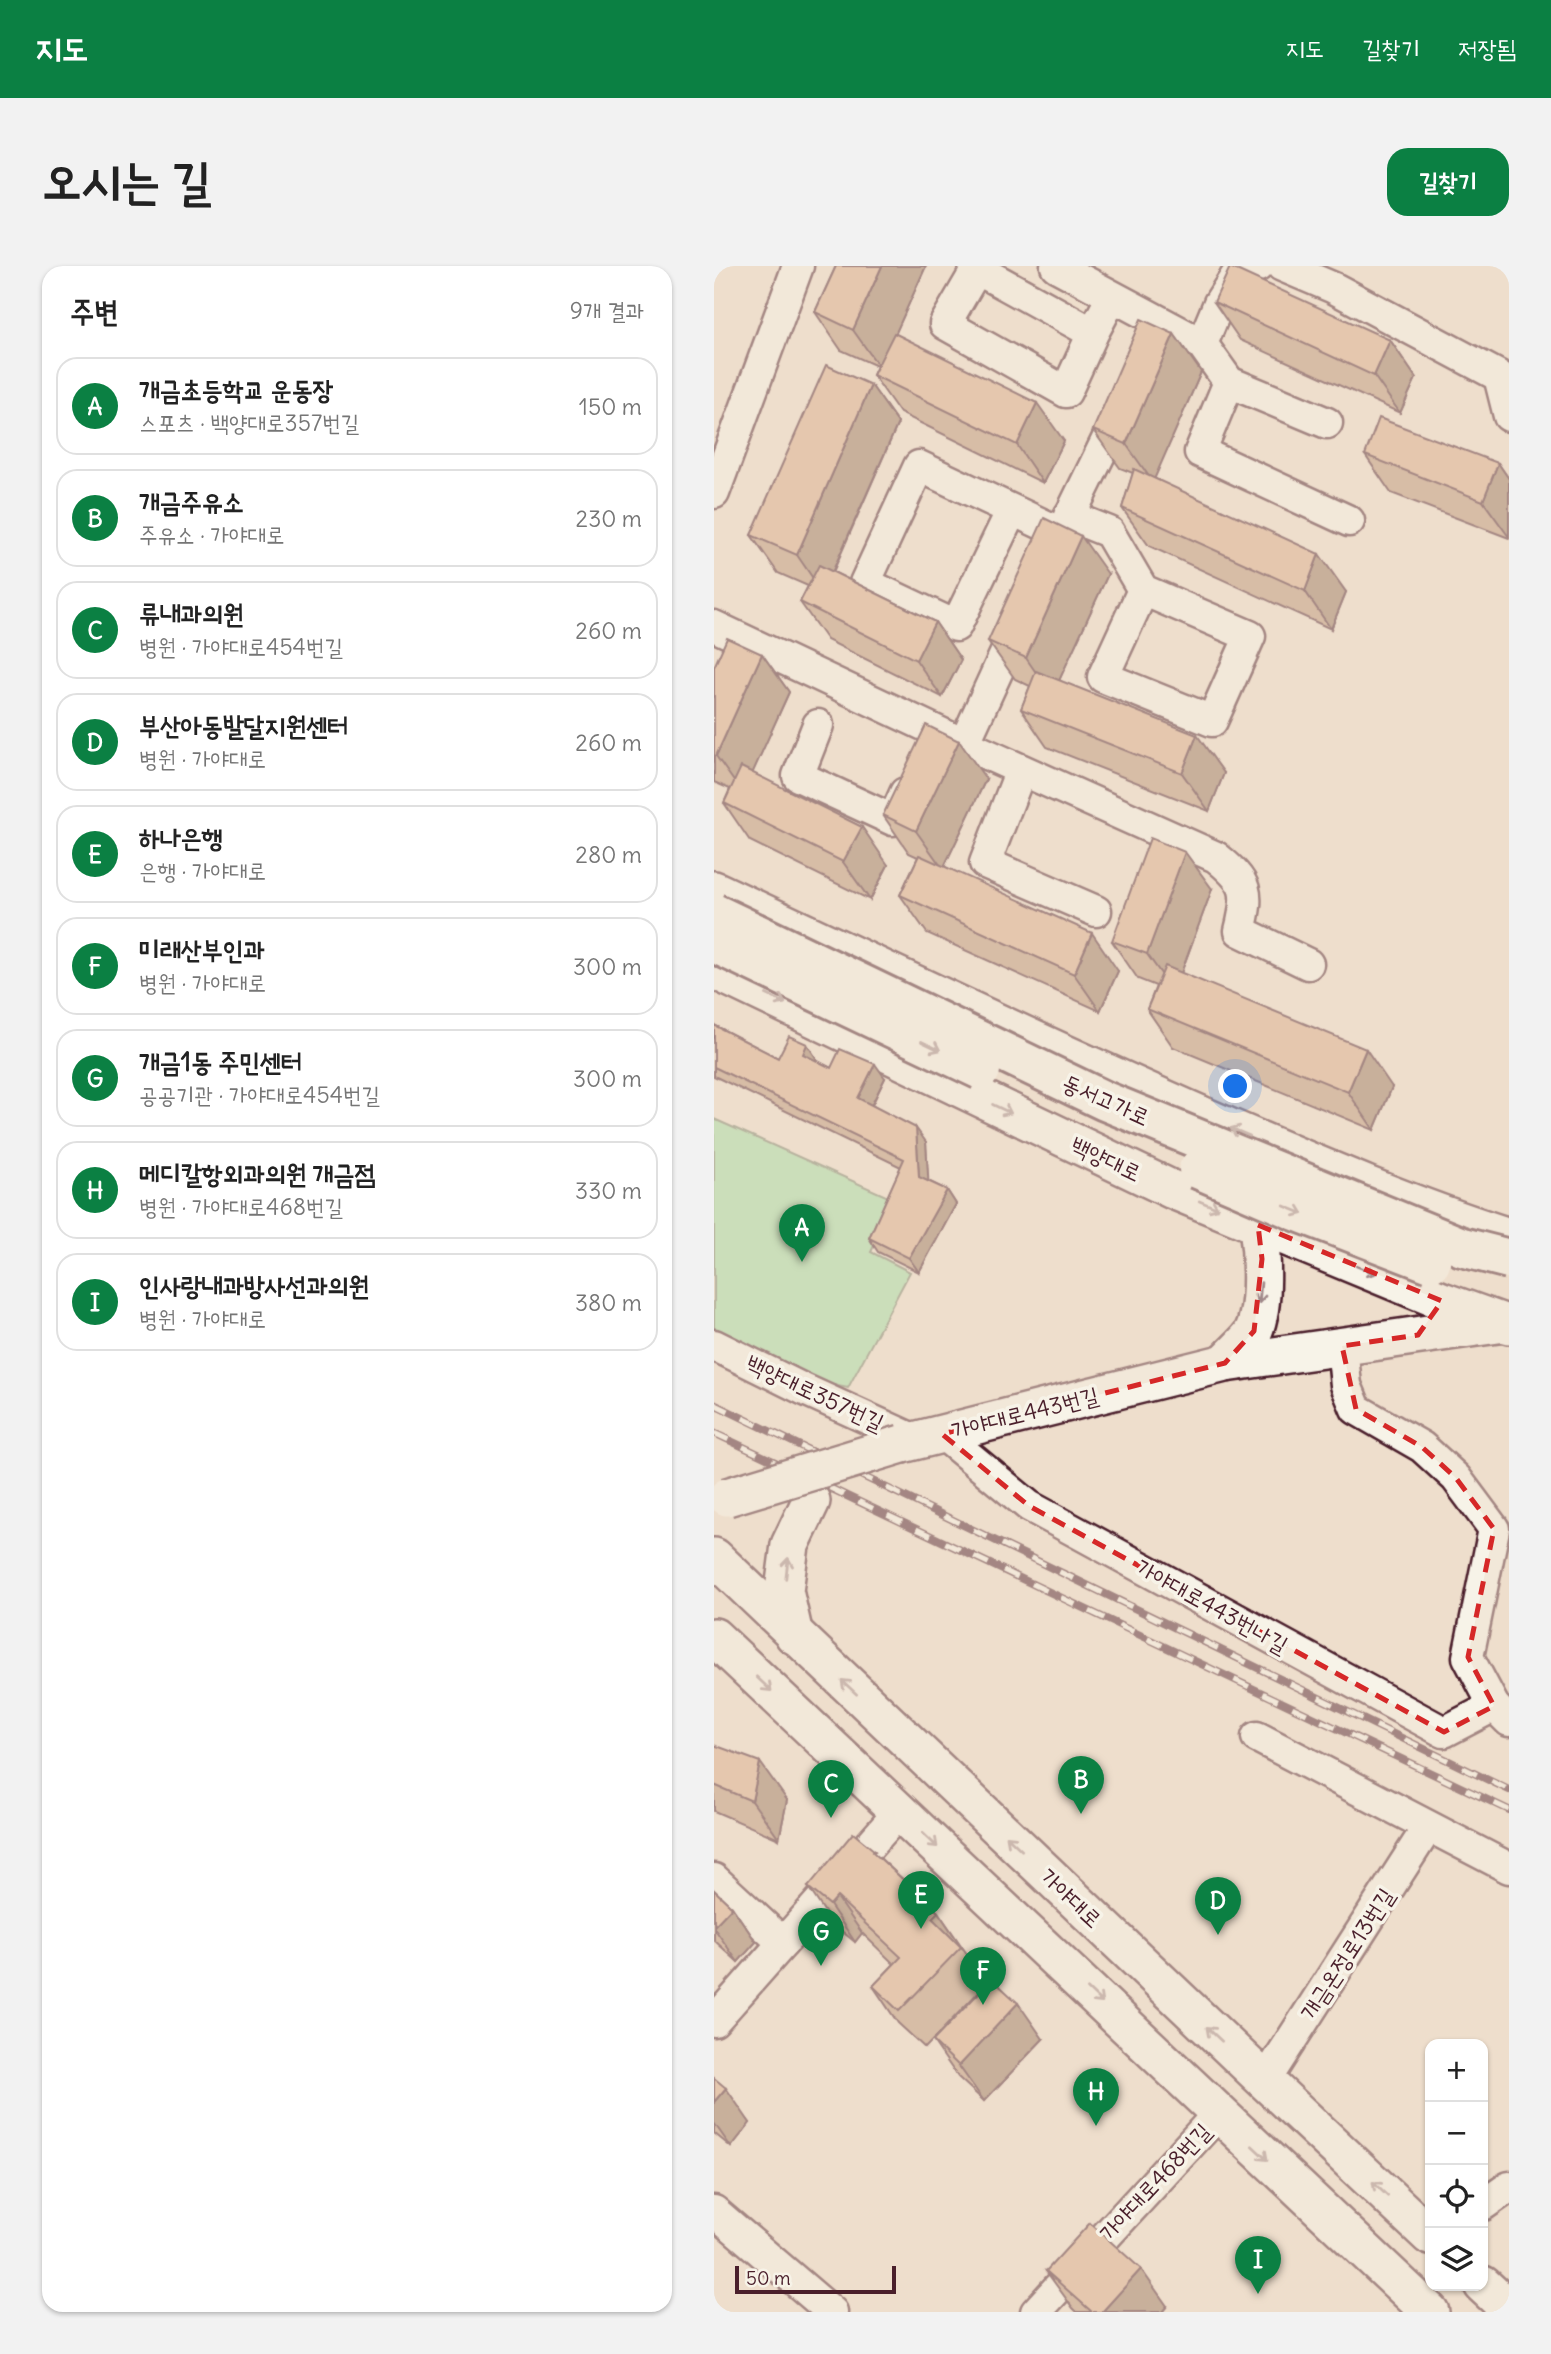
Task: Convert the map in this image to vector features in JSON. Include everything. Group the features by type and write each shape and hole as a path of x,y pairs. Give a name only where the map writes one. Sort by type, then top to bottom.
{"highway":[{"name":"동서고가로","path":"714,913 1105,1101 1462,1247 1509,1259"},
{"name":"동서고가로","path":"714,943 1098,1126 1320,1220 1440,1267 1509,1286"}],"main road":[{"path":"714,890 1108,1075 1454,1220 1509,1237"},
{"name":"백양대로","path":"714,970 1049,1133 1173,1190 1442,1301 1506,1323"},
{"path":"1418,1335 1442,1301 1454,1220"},
{"path":"1225,1363 1254,1331 1260,1302 1262,1259 1258,1225"},
{"name":"가야대로443번길","path":"721,1499 920,1440 1225,1363 1506,1323"},
{"path":"794,1635 784,1591 790,1545 811,1502 845,1461"},
{"name":"가야대로","path":"714,1557 1425,2231"},
{"path":"714,1637 1430,2312"},
{"path":"1488,2290 1509,2309"}],"street":[{"path":"714,493 798,266"},
{"path":"1056,266 1112,296 1157,337 1202,344 1230,382 1327,423"},
{"path":"1202,344 1219,303 1236,276 1258,266"},
{"path":"1282,266 1334,288 1499,376 1509,416"},
{"path":"1093,333 977,269 945,324 1066,392 1112,296"},
{"path":"1230,382 1200,452 1349,521"},
{"path":"1060,536 1134,385"},
{"path":"1013,510 956,626 865,583 919,466 1013,510 1060,536 1109,532 1143,590 1250,636 1212,721 1103,677 1143,590"},
{"path":"964,744 1033,595"},
{"path":"714,626 742,653 924,748 964,744 1216,857 1244,884 1246,904 1240,931 1308,964"},
{"path":"818,724 798,776 892,820 924,748"},
{"path":"1021,770 985,863 1096,911"},
{"name":"백양대로357번길","path":"714,1345 803,1389 920,1440"},
{"path":"1342,1346 1346,1385 1356,1409 1422,1447 1502,1520 1498,1569 1468,1657 1502,1714"},
{"name":"가야대로443번나길","path":"920,1440 1029,1506 1444,1732 1502,1714"},
{"path":"1257,1737 1509,1868"},
{"path":"714,2021 900,1811"},
{"name":"개금온정로13번길","path":"1265,2081 1429,1828"},
{"path":"714,1879 783,1943"},
{"name":"가야대로468번길","path":"1035,2312 1218,2114"},
{"path":"1488,2201 1509,2187"},
{"path":"714,2211 832,2312"}],"highlighted area":[{"path":"1258,1225 1442,1301 1418,1335 1342,1346 1356,1409 1422,1447 1456,1478 1494,1529 1468,1657 1494,1706 1444,1732 1029,1506 942,1434 1225,1363 1254,1331 1262,1259"}],"green space":[{"path":"714,1119 895,1200 871,1252 910,1272 848,1388 796,1378 714,1337"}],"building":[{"path":"836,266 882,266 853,330 815,312"},
{"path":"1230,267 1390,340 1374,376 1214,302"},
{"path":"1141,319 1174,334 1126,444 1093,430"},
{"path":"894,333 1037,403 1017,445 873,375"},
{"path":"826,365 871,385 797,555 751,535"},
{"path":"1379,418 1498,463 1483,501 1365,455"},
{"path":"1134,469 1319,554 1305,591 1122,508"},
{"path":"1044,518 1081,536 1026,658 988,641"},
{"path":"819,565 935,622 916,660 800,602"},
{"path":"727,638 762,654 714,756 714,667"},
{"path":"1036,671 1197,735 1182,773 1021,709"},
{"path":"926,725 959,741 916,831 883,815"},
{"path":"741,767 862,827 843,862 724,803"},
{"path":"1150,838 1185,852 1147,954 1112,941"},
{"path":"919,855 1092,933 1074,974 900,895"},
{"path":"1165,966 1366,1049 1348,1092 1147,1009"},
{"path":"714,1025 778,1058 789,1036 807,1044 803,1054 831,1068 840,1049 875,1064 858,1098 916,1128 919,1177 947,1190 909,1258 869,1238 904,1159 714,1067"},
{"path":"714,1745 760,1762 752,1801 714,1785"},
{"path":"853,1833 938,1912 932,1918 961,1947 899,2011 873,1986 901,1957 837,1897 830,1905 808,1887"},
{"path":"714,1890 732,1907 714,1926"},
{"path":"992,1979 1018,2003 959,2066 933,2041"},
{"path":"714,2078 726,2088 714,2102"},
{"path":"1090,2223 1141,2269 1102,2312 1092,2312 1046,2271"}],"railway":[{"path":"714,1404 1509,1790"},
{"path":"714,1433 1509,1810"}],"place":[{"name":"개금초등학교 운동장","path":"802,1262"},
{"name":"개금주유소","path":"1081,1814"},
{"name":"류내과의원","path":"831,1818"},
{"name":"하나은행","path":"921,1929"},
{"name":"부산아동발달지원센터","path":"1218,1935"},
{"name":"개금1동 주민센터","path":"821,1966"},
{"name":"미래산부인과","path":"983,2005"},
{"name":"메디칼항외과의원 개금점","path":"1096,2126"},
{"name":"인사랑내과방사선과의원","path":"1258,2294"}]}
